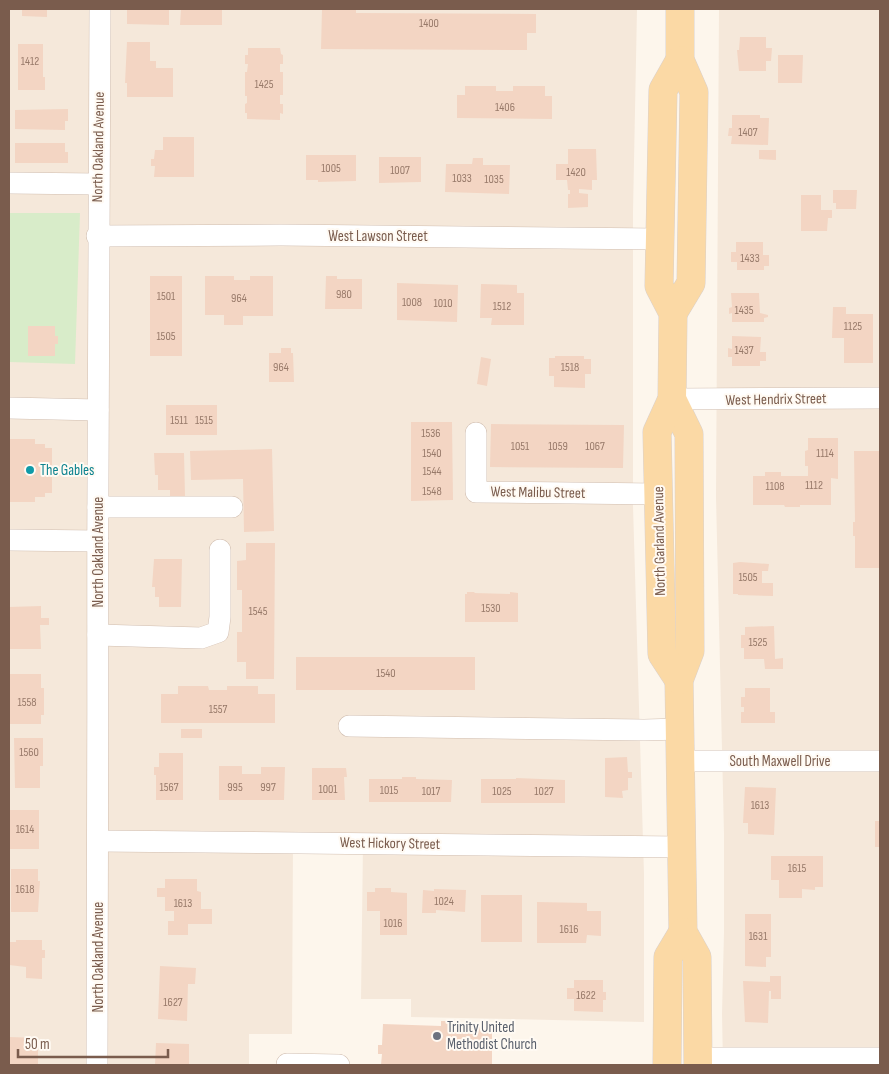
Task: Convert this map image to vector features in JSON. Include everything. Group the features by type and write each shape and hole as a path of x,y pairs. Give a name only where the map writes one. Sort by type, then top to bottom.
{"main road":[{"path":"673,313 691,283 694,92 680,60 680,9"},
{"name":"North Garland Avenue","path":"679,680 662,654 657,432 672,399 673,313 659,286 662,90 680,60"},
{"name":"North Garland Avenue","path":"672,399 689,434 690,651 679,680 680,761 684,932 697,957 698,1061"},
{"path":"667,1065 668,957 684,932"}],"street":[{"name":"North Oakland Avenue","path":"97,1065 99,841 97,236 100,9"},
{"path":"9,183 98,184"},
{"name":"West Lawson Street","path":"97,236 281,235 659,239"},
{"name":"West Hendrix Street","path":"672,399 880,398"},
{"path":"9,408 98,410"},
{"name":"West Malibu Street","path":"476,433 476,492 658,494"},
{"path":"98,507 232,507"},
{"path":"9,540 98,541"},
{"path":"98,635 201,638 218,632 220,617 220,550"},
{"path":"349,726 680,729"},
{"name":"South Maxwell Drive","path":"680,761 880,762"},
{"name":"West Hickory Street","path":"99,841 682,847"},
{"path":"698,1061 880,1058"},
{"path":"287,1065 339,1065"}],"shaded area":[{"path":"9,9 637,9 633,212 633,506 644,874 644,1022 411,1017 411,999 361,999 363,843 293,843 292,1034 249,1034 249,1065 9,1065"},
{"path":"719,9 880,9 880,1065 723,1065 724,834 716,497"}],"green space":[{"path":"9,213 80,213 75,364 9,362"}],"building":[{"path":"22,9 47,9 47,17 22,16"},
{"path":"127,9 169,9 169,25 127,24"},
{"path":"181,9 222,9 222,25 180,25"},
{"path":"322,9 356,9 356,13 536,14 536,33 527,33 527,50 321,49"},
{"path":"740,37 766,37 766,48 772,48 771,61 766,61 766,71 739,71 737,50 739,50"},
{"path":"127,42 150,42 150,61 156,61 156,68 173,68 173,97 127,97 127,83 125,83"},
{"path":"18,44 43,44 45,90 18,90"},
{"path":"248,48 280,48 283,55 283,64 280,64 280,72 283,72 283,95 280,95 280,104 283,104 283,114 280,113 280,120 247,119 247,113 245,113 247,96 245,96 245,72 247,72 248,64 245,64 245,55 248,55"},
{"path":"778,55 803,55 802,83 778,83"},
{"path":"465,86 496,86 496,91 513,91 513,86 545,86 545,96 552,96 552,119 457,118 457,95 465,95"},
{"path":"68,109 68,121 65,121 65,130 15,129 15,110"},
{"path":"732,115 760,115 760,118 769,118 768,145 731,144 732,136 728,136 729,128 732,128"},
{"path":"163,137 194,137 194,177 154,177 155,166 151,166 151,159 154,159 155,150 163,150"},
{"path":"15,143 65,143 65,152 68,152 68,163 15,163"},
{"path":"568,149 596,149 597,180 592,180 592,190 579,189 579,193 588,194 588,207 568,208 568,194 570,194 570,190 568,190 567,180 556,180 556,164 568,164"},
{"path":"759,150 776,150 776,160 759,159"},
{"path":"306,155 356,155 356,181 318,182 318,180 306,180"},
{"path":"379,157 421,157 421,182 379,183"},
{"path":"473,158 483,158 483,165 510,165 509,194 445,192 446,164 472,164"},
{"path":"833,190 857,190 856,209 836,209 836,203 833,203"},
{"path":"801,195 821,195 821,210 832,210 832,218 828,218 827,231 801,231"},
{"path":"736,242 763,242 763,255 769,255 769,266 764,266 764,270 737,270 737,262 731,262 731,252 736,252"},
{"path":"150,276 182,276 182,356 150,356"},
{"path":"205,276 234,276 234,280 250,280 250,276 273,276 273,316 243,316 243,325 224,325 224,315 205,315"},
{"path":"326,276 337,276 337,279 362,279 362,309 325,309"},
{"path":"397,283 458,285 457,322 397,320"},
{"path":"481,284 517,285 517,293 524,293 524,325 491,325 492,318 480,318"},
{"path":"731,293 759,293 760,313 768,315 768,317 764,318 764,322 732,322 732,313 729,314 729,308 732,307"},
{"path":"833,307 846,307 846,314 873,314 873,363 844,363 844,338 832,338"},
{"path":"28,326 55,326 55,336 58,336 58,344 55,344 55,356 28,356"},
{"path":"732,336 761,337 760,352 766,352 766,361 760,361 760,366 732,366 732,357 728,357 728,348 732,349"},
{"path":"281,348 291,348 291,353 293,353 294,382 269,382 269,353 281,353"},
{"path":"555,356 584,356 584,359 591,359 591,374 585,374 585,388 554,387 554,376 549,376 549,358 555,358"},
{"path":"481,357 491,359 487,386 477,384"},
{"path":"166,405 217,405 217,435 166,435"},
{"path":"411,422 452,422 453,500 411,501"},
{"path":"491,424 624,425 623,468 490,467"},
{"path":"808,438 838,438 838,479 831,478 831,505 785,507 784,505 753,505 753,476 765,476 765,472 781,472 781,476 808,476 808,466 805,466 805,451 808,450"},
{"name":"The Gables","path":"9,439 35,439 35,444 45,444 45,448 52,448 52,493 45,493 45,497 35,497 35,502 9,502"},
{"path":"272,449 274,531 244,532 243,479 191,480 190,451"},
{"path":"854,451 880,451 880,568 855,568 855,536 853,536 853,522 855,522"},
{"path":"154,453 184,453 185,496 170,496 170,490 158,490 158,475 155,475"},
{"path":"246,543 275,543 274,679 246,679 246,662 237,662 237,632 242,632 242,590 237,590 237,561 246,560"},
{"path":"154,559 182,559 181,607 159,607 159,597 155,597 155,587 152,587"},
{"path":"733,563 769,564 768,571 762,571 762,583 773,583 773,596 733,594"},
{"path":"467,592 518,593 518,622 465,622 465,594"},
{"path":"41,606 41,618 49,618 49,625 40,625 41,649 9,649 9,607"},
{"path":"774,626 775,659 783,658 783,669 765,669 764,659 744,659 744,648 741,648 741,635 745,635 745,627"},
{"path":"296,657 475,657 475,690 296,690"},
{"path":"10,674 41,674 41,688 44,688 44,715 41,715 41,724 9,724"},
{"path":"178,686 208,686 209,690 227,690 227,686 258,686 258,694 275,694 275,723 161,723 161,694 178,694"},
{"path":"745,688 770,688 770,712 775,712 775,723 741,723 741,712 744,712 744,707 741,707 741,697 745,697"},
{"path":"181,729 202,729 202,738 181,738"},
{"path":"14,738 43,738 43,766 40,766 40,788 15,788"},
{"path":"159,753 183,753 183,800 156,800 156,775 154,775 154,767 159,767"},
{"path":"627,757 628,772 632,772 632,778 628,778 628,790 622,791 623,798 605,797 605,758"},
{"path":"219,766 242,766 242,774 261,774 261,767 285,767 284,800 219,800"},
{"path":"312,768 346,768 347,777 344,777 345,800 312,800"},
{"path":"402,777 452,780 451,802 369,802 369,779 402,779"},
{"path":"481,779 565,780 565,803 481,803"},
{"path":"745,787 776,788 774,835 748,834 748,823 743,823"},
{"path":"10,810 39,810 39,849 10,849"},
{"path":"875,821 880,821 880,847 875,847"},
{"path":"771,856 823,856 823,887 815,887 815,890 802,889 802,898 779,898 779,880 771,880"},
{"path":"11,869 38,869 38,881 40,881 38,912 11,912"},
{"path":"165,879 197,879 197,891 201,892 201,909 212,909 212,924 188,924 188,935 168,935 168,921 174,921 174,911 165,911 165,897 157,897 157,888 165,888"},
{"path":"375,888 391,888 391,892 407,893 407,935 380,935 380,911 367,911 367,892 375,892"},
{"path":"434,889 466,890 465,912 436,910 436,913 422,913 423,890 434,891"},
{"path":"481,895 522,895 522,942 481,942"},
{"path":"537,902 587,903 587,911 601,911 601,936 587,935 586,943 537,943"},
{"path":"745,914 771,914 771,957 766,957 766,967 745,966"},
{"path":"16,940 42,940 42,950 45,950 45,958 42,958 42,979 26,978 26,967 9,965 9,942 16,942"},
{"path":"160,966 196,968 195,984 188,984 187,1021 158,1019"},
{"path":"770,976 781,976 781,999 771,999 771,991 769,991 768,1023 745,1022 743,981 770,982"},
{"path":"574,980 603,980 603,992 606,992 606,1000 603,1000 603,1012 574,1011 574,999 567,999 567,988 574,988"},
{"name":"Trinity United Methodist Church","path":"441,1021 454,1021 454,1026 492,1027 492,1065 381,1065 382,1054 378,1054 378,1045 382,1045 383,1024 441,1026"},
{"path":"9,1037 38,1038 38,1065 9,1065"},
{"path":"156,1043 189,1044 189,1065 155,1065"}],"place":[{"name":"The Gables","path":"30,470"},
{"name":"Trinity United Methodist Church","path":"437,1036"}]}
